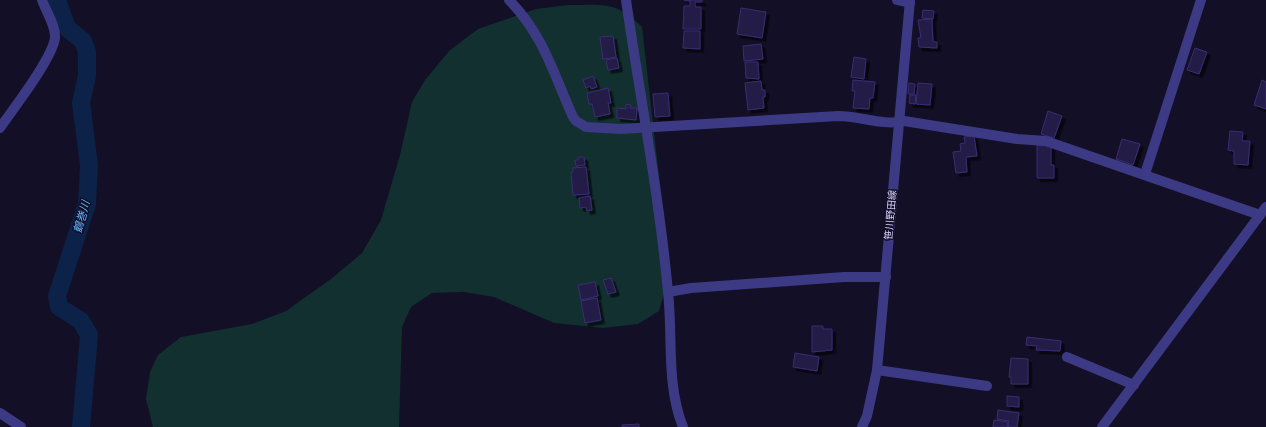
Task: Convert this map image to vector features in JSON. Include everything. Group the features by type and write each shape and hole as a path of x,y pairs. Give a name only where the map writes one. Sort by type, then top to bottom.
{"street":[{"path":"0,128 44,62 55,37 50,18 42,0"},
{"path":"509,0 531,26 541,42 576,121 583,126 593,129 647,129 838,116 898,122 904,120 1017,139 1046,141 1263,211 1102,427"},
{"path":"626,0 647,129 668,292 676,408 683,427"},
{"path":"897,0 910,2"},
{"path":"1145,174 1201,0"},
{"name":"笹川野田線","path":"862,427 867,416 877,370 898,122 910,2"},
{"path":"668,292 691,288 844,277 886,277"},
{"path":"1067,357 1134,385"},
{"path":"877,370 987,386"},
{"path":"0,413 21,427"}],"green space":[{"path":"568,5 600,5 616,8 633,18 642,27 666,237 667,283 659,311 638,324 603,328 554,323 494,297 464,292 432,293 411,307 402,327 399,427 153,427 146,399 150,372 158,355 181,337 252,324 286,311 331,279 362,253 381,220 400,155 412,102 425,80 450,50 478,29 536,9"}],"building":[{"path":"684,0 702,0 702,2 695,2 695,7 701,7 701,29 683,29 684,6 690,6 690,1"},
{"path":"741,8 766,12 762,38 737,34"},
{"path":"923,10 934,11 933,19 922,18"},
{"path":"932,19 933,42 937,42 937,48 919,47 918,38 921,38 918,20"},
{"path":"684,31 700,31 700,49 683,48"},
{"path":"613,36 616,57 603,59 600,37"},
{"path":"761,44 763,59 744,61 743,46"},
{"path":"1195,48 1207,52 1199,74 1187,70"},
{"path":"854,57 866,59 864,79 851,77"},
{"path":"617,58 619,68 608,70 606,60"},
{"path":"745,62 758,62 759,79 746,78"},
{"path":"593,76 597,87 591,89 590,86 586,88 583,80"},
{"path":"853,80 875,82 873,98 870,98 869,109 853,108 855,91 852,91"},
{"path":"1262,80 1266,82 1266,109 1254,105"},
{"path":"761,81 762,90 765,90 765,97 763,97 764,108 748,110 745,83"},
{"path":"909,83 915,84 914,94 908,94"},
{"path":"918,83 932,84 930,105 916,104"},
{"path":"608,88 611,103 608,103 610,114 595,117 592,104 589,104 587,93"},
{"path":"668,93 670,116 655,117 653,94"},
{"path":"910,95 916,95 915,104 909,103"},
{"path":"626,104 631,105 630,108 637,108 636,120 617,118 617,108 626,109"},
{"path":"1048,111 1062,116 1054,138 1041,134"},
{"path":"1230,131 1243,132 1242,141 1250,141 1248,165 1234,164 1234,151 1228,150"},
{"path":"974,136 977,156 966,157 967,172 956,173 953,152 961,151 960,144 965,143 964,137"},
{"path":"1122,139 1140,144 1133,165 1116,159"},
{"path":"1037,145 1051,146 1051,165 1054,165 1054,178 1037,178"},
{"path":"579,157 584,157 585,165 576,166 575,160 578,160"},
{"path":"586,167 589,194 573,195 571,172 573,172 573,168"},
{"path":"590,196 592,210 587,211 586,207 580,208 579,198"},
{"path":"611,278 616,292 608,294 603,280"},
{"path":"595,282 598,296 581,300 578,285"},
{"path":"597,298 601,320 585,323 581,301"},
{"path":"812,326 823,326 823,329 832,329 832,350 812,352"},
{"path":"1027,337 1061,341 1060,351 1036,350 1037,346 1026,345"},
{"path":"795,353 819,357 817,371 793,367"},
{"path":"1011,358 1028,359 1028,384 1011,384 1011,377 1009,377"},
{"path":"1007,396 1019,397 1019,407 1007,406"},
{"path":"998,410 1019,413 1017,427 1008,427 1009,421 997,419"},
{"path":"994,420 1008,422 1007,427 993,427"},
{"path":"639,424 639,427 622,427 622,425"}],"waterway":[{"name":"鶴巻川","path":"57,0 67,28 83,41 87,52 87,76 81,103 89,165 87,204 57,296 59,307 81,321 89,335 81,427"}]}
